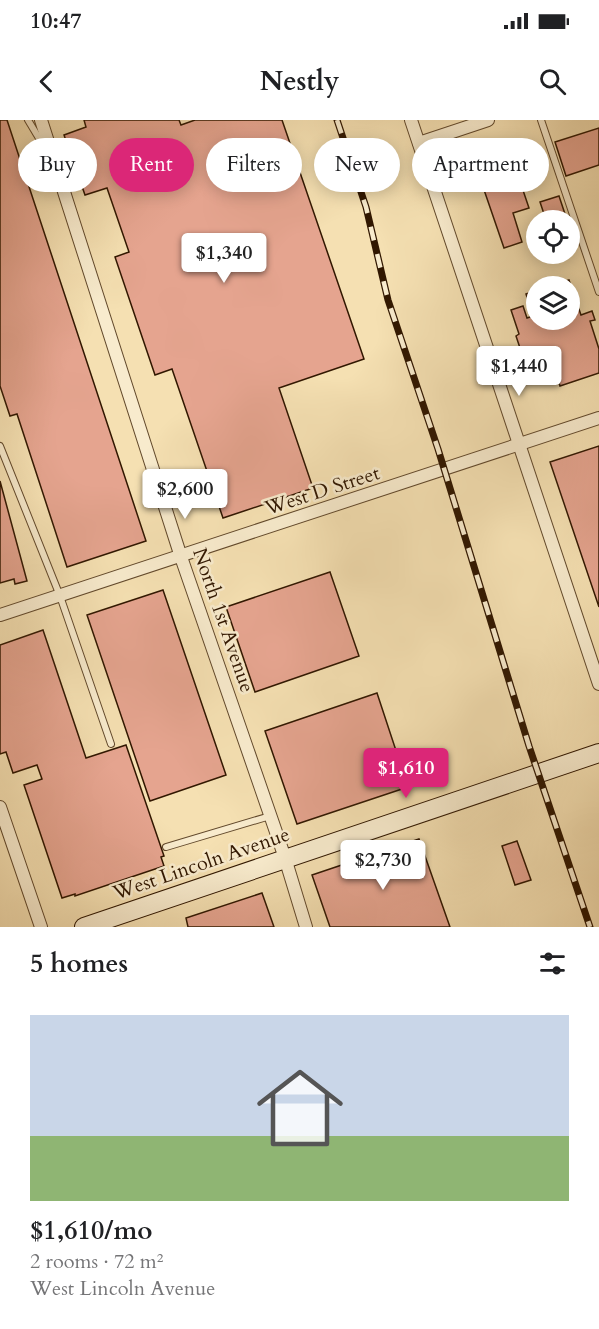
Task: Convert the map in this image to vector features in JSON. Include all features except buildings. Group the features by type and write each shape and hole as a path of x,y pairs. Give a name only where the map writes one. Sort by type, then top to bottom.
{"street":[{"name":"North 1st Avenue","path":"41,120 47,138"},
{"path":"411,120 417,138"},
{"path":"434,138 488,120"},
{"name":"North 1st Avenue","path":"64,192 181,557 285,858 306,927"},
{"path":"435,192 599,684"},
{"name":"West D Street","path":"0,615 599,418"},
{"name":"West Lincoln Avenue","path":"84,927 599,753"},
{"path":"0,807 41,927"}],"lane":[{"path":"28,120 39,138"},
{"path":"541,120 599,292"},
{"path":"0,446 60,596 111,744"},
{"path":"166,847 270,816"}],"railway":[{"path":"337,120 366,207 388,300 438,449 529,746 590,927"}]}
